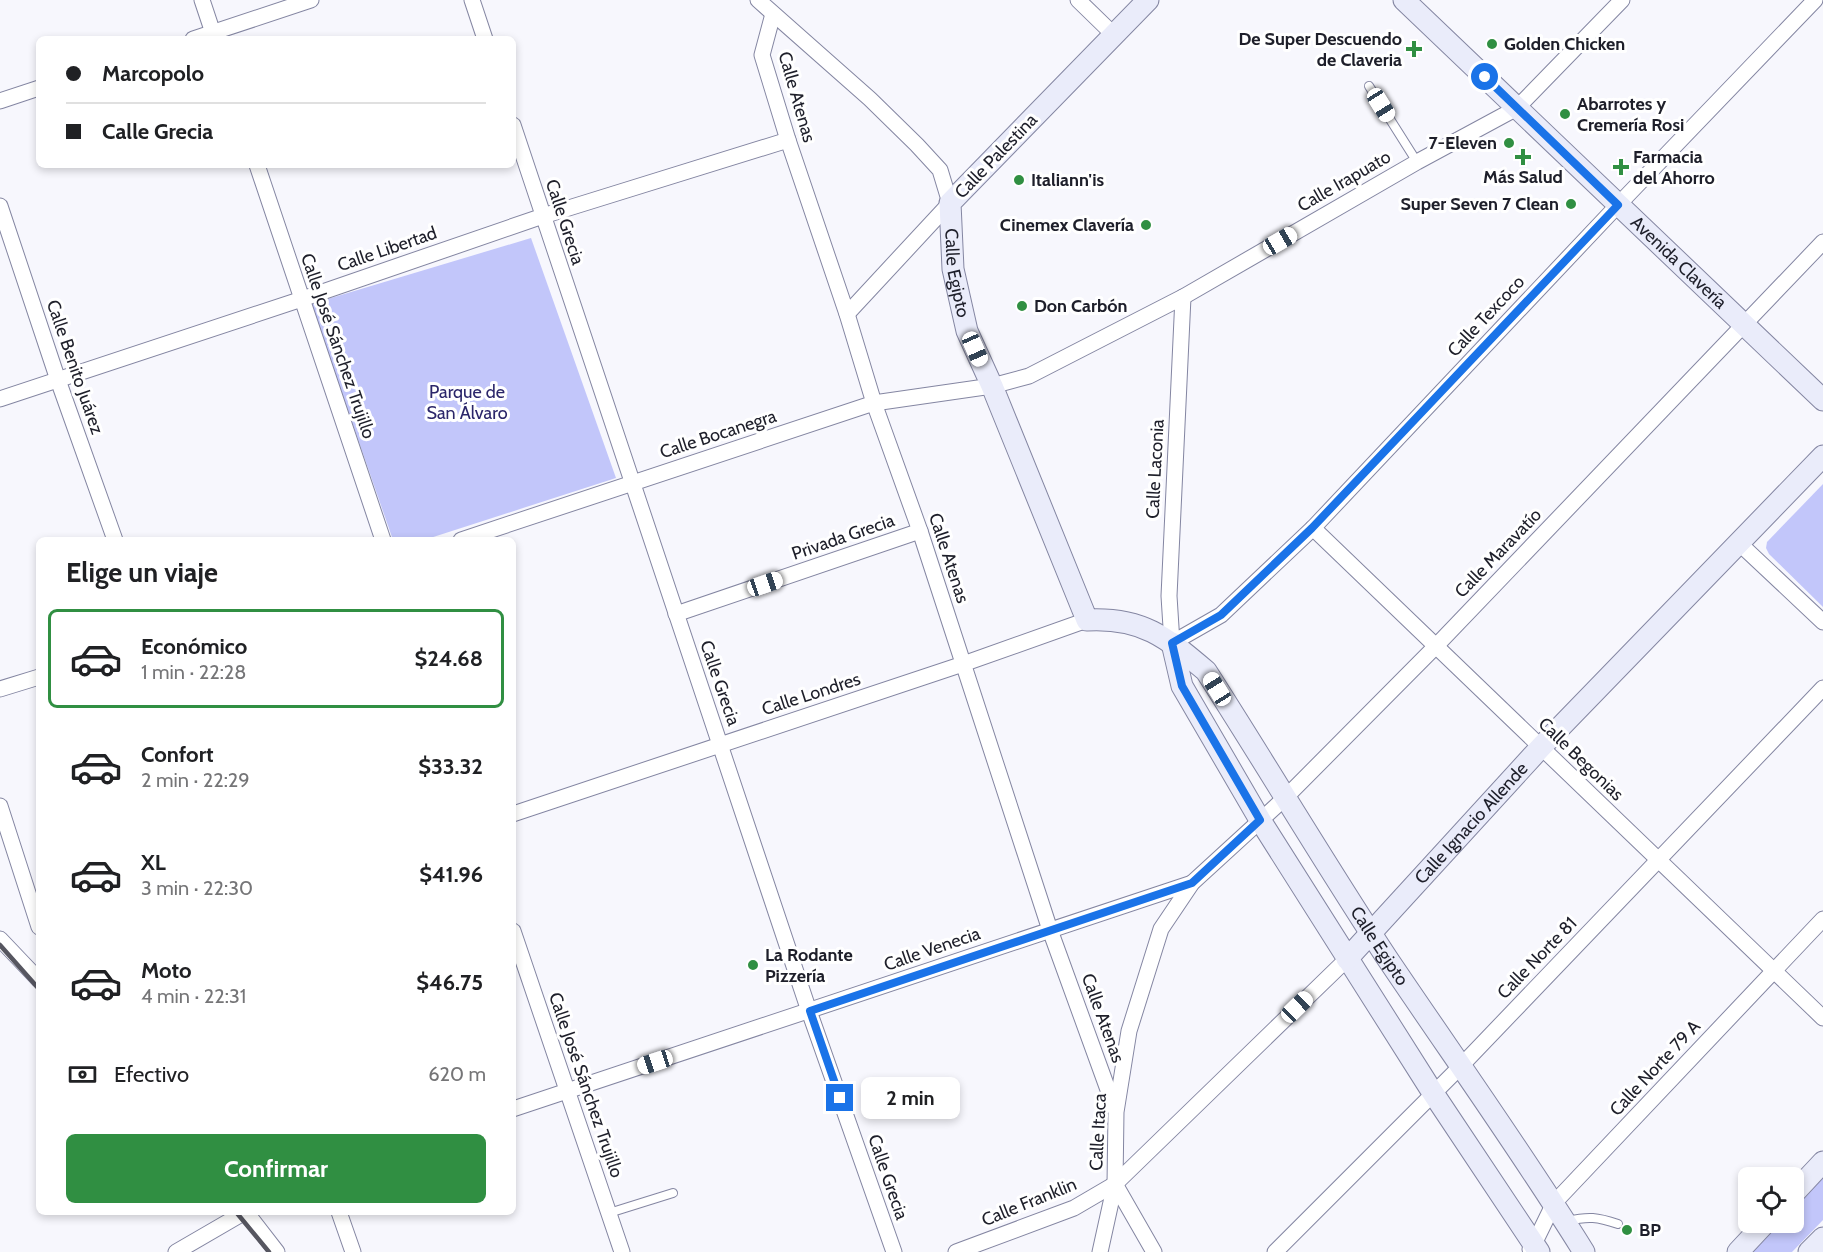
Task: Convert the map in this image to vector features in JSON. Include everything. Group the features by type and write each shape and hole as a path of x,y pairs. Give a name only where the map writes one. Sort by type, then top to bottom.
{"street":[{"path":"202,0 214,36 311,0"},
{"path":"472,0 484,36"},
{"name":"Calle Egipto","path":"758,0 870,99 940,170 950,203 953,268 967,331 992,386 1087,620 1127,621 1172,643 1206,671 1371,933 1554,1203 1584,1252"},
{"path":"1078,0 1114,35"},
{"name":"Calle Palestina","path":"848,314 950,203 1148,0"},
{"name":"Avenida Clavería","path":"1404,0 1823,400"},
{"name":"Calle Texcoco","path":"1172,643 1221,615 1312,528 1815,0"},
{"name":"Calle Irapuato","path":"992,386 1029,376 1183,297 1417,162 1517,108 1619,1"},
{"name":"Calle Atenas","path":"773,14 762,55 788,140 848,314 874,403 920,531 1050,930 1116,1112"},
{"path":"0,101 36,89"},
{"name":"Calle Grecia","path":"516,134 810,1011 894,1252"},
{"name":"Calle Libertad","path":"0,399 543,216 788,140"},
{"name":"Calle José Sánchez Trujillo","path":"258,168 382,537"},
{"name":"Calle Benito Juárez","path":"0,206 114,537"},
{"name":"Calle Maravatío","path":"1192,883 1286,797 1436,646 1823,242"},
{"name":"Calle Laconia","path":"1172,643 1169,596 1183,297"},
{"name":"Calle Bocanegra","path":"470,537 874,403 992,386"},
{"name":"Calle Ignacio Allende","path":"1115,1184 1347,958 1541,747 1823,456"},
{"name":"Calle Begonias","path":"1312,528 1823,1018"},
{"name":"Privada Grecia","path":"676,614 920,531"},
{"path":"1739,543 1823,622"},
{"name":"Calle Londres","path":"516,813 963,664 1087,620"},
{"name":"Calle Egipto","path":"1172,643 1182,686 1260,820 1534,1249"},
{"path":"0,689 36,678"},
{"name":"Calle Norte 81","path":"1275,1252 1460,1067 1823,688"},
{"path":"0,806 36,918"},
{"name":"Calle Venecia","path":"516,1108 1192,883"},
{"name":"Calle Itaca","path":"1100,1252 1115,1184 1116,1112 1129,1031 1161,929 1192,883"},
{"name":"Calle Norte 79 A","path":"1534,1249 1554,1203 1823,919"},
{"path":"0,939 36,976"},
{"name":"Calle José Sánchez Trujillo","path":"516,940 622,1252"},
{"path":"1804,1182 1823,1162"},
{"path":"1115,1184 1154,1252"},
{"name":"Calle Franklin","path":"956,1252 1074,1208 1115,1184"},
{"path":"176,1252 241,1215"},
{"path":"248,1215 277,1252"},
{"path":"340,1215 353,1252"},
{"path":"1738,1252 1756,1233"},
{"path":"1809,1252 1823,1238"}],"lane":[{"path":"1369,86 1417,162"},
{"path":"609,1213 673,1193"},
{"path":"1565,1221 1588,1216 1599,1217 1618,1224"}],"green space":[{"name":"Parque de San Álvaro","path":"531,238 616,478 433,537 392,537 311,304"},
{"path":"1823,484 1823,607 1769,554 1766,548 1767,542"},
{"path":"1823,1176 1823,1220 1792,1252 1750,1252 1768,1233 1804,1233 1804,1196"}],"railway":[{"path":"0,945 36,986"},
{"path":"238,1215 269,1252"}],"place":[{"name":"Golden Chicken","path":"1492,44"},
{"name":"De Super Descuendo de Claveria","path":"1414,49"},
{"name":"Abarrotes y Cremería Rosi","path":"1565,114"},
{"name":"7-Eleven","path":"1509,143"},
{"name":"Más Salud","path":"1523,157"},
{"name":"Farmacia del Ahorro","path":"1621,167"},
{"name":"Italiann'is","path":"1019,180"},
{"name":"Super Seven 7 Clean","path":"1571,204"},
{"name":"Cinemex Clavería","path":"1146,225"},
{"name":"Don Carbón","path":"1022,306"},
{"name":"La Rodante Pizzería","path":"753,965"},
{"name":"BP","path":"1627,1230"}],"route":[{"path":"840,1098 810,1011 1192,883 1260,820 1182,686 1172,643 1221,615 1312,528 1618,205 1485,77"}]}
